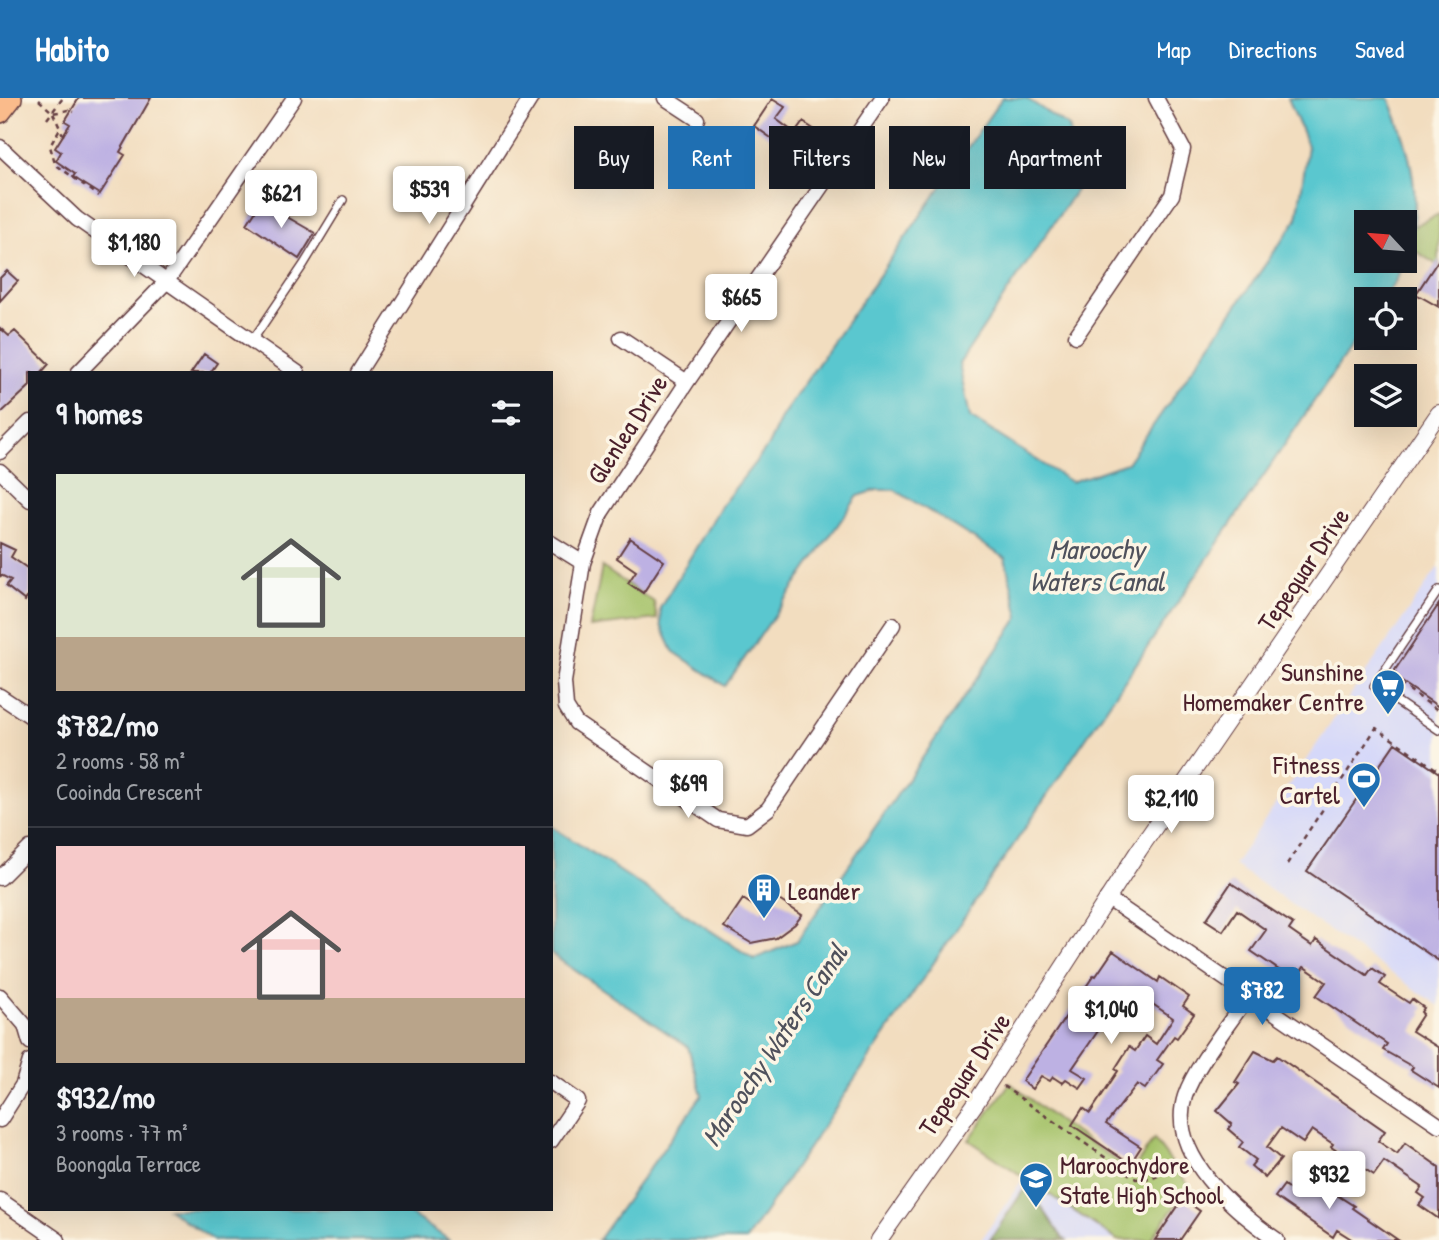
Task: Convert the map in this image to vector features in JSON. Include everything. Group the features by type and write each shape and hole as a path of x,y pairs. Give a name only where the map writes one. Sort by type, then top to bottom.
{"main road":[{"path":"0,112 11,98"}],"street":[{"path":"80,371 167,281 293,98"},
{"path":"359,371 531,98"},
{"path":"665,98 697,119"},
{"name":"Glenlea Drive","path":"882,98 687,382 601,513 583,563 564,682 566,707 576,723 718,820 747,825 768,809 894,625"},
{"path":"1076,336 1172,195 1183,149 1156,98"},
{"path":"0,147 77,219 295,371"},
{"path":"621,338 687,382"},
{"name":"Tepequar Drive","path":"879,1240 975,1104 1107,898 1439,413"},
{"path":"0,452 28,424"},
{"path":"0,471 28,498"},
{"path":"553,544 583,563"},
{"path":"0,696 28,715"},
{"path":"0,877 28,850"},
{"path":"1107,898 1439,1125"},
{"path":"0,996 25,1025 28,1035"},
{"path":"1248,996 1190,1083 1181,1116 1185,1138 1198,1164 1215,1188 1246,1219 1277,1240"},
{"path":"0,1119 23,1084 28,1068"},
{"path":"553,1083 578,1101 553,1138"},
{"path":"0,1200 58,1240"}],"lane":[{"path":"252,341 343,200"},
{"path":"1439,590 1374,686 1439,730"}],"path":[{"path":"47,119 63,98"},
{"path":"38,100 53,113 64,137"},
{"path":"53,113 69,110 74,112"},
{"path":"59,130 50,146 55,164 99,196"},
{"path":"66,180 71,175"},
{"path":"1388,666 1392,678 1439,711"},
{"path":"1287,864 1376,728 1439,771"},
{"path":"1002,1085 1136,1179 1151,1178 1181,1165"}],"shaded area":[{"name":"Sunshine Homemaker Centre","path":"1439,566 1439,1006 1234,865"},
{"name":"Maroochydore State High School","path":"1024,1177 1117,1240 981,1240"}],"green space":[{"path":"1439,214 1439,266 1418,253 1418,224"},
{"path":"602,567 654,602 657,619 590,627"},
{"path":"1010,1083 1058,1121 1132,1171 1154,1139 1189,1186 1151,1240 1117,1240 969,1140"},
{"path":"1027,1185 1062,1237 1066,1240 990,1240"}],"water":[{"name":"Maroochy Waters Canal","path":"1002,98 1026,98 1068,126 984,126 984,189 1077,189 959,364 970,417 1071,482 1127,463 1297,219 1308,146 1288,98 1389,98 1409,157 1414,210 1354,210 1354,273 1399,273 1396,280 1391,287 1354,287 1354,342 746,1240 598,1240 702,1095 688,1047 553,955 553,827 754,959 797,941 1019,617 1005,558 895,490 877,490 858,496 725,686 673,651 661,625 660,608 721,506 768,446 782,416 939,189 970,189 970,144"},
{"path":"171,1211 406,1211 449,1240 213,1240"}],"building":[{"path":"79,98 151,98 120,152 125,155 100,194 73,177 75,174 56,161 61,152 55,148 70,124 65,121"},
{"path":"772,99 785,107 776,119 786,126 769,126 769,136 754,126"},
{"path":"261,202 315,233 299,259 247,224"},
{"path":"1439,259 1439,307 1417,292"},
{"path":"7,271 18,281 0,301 0,278"},
{"path":"0,328 9,336 15,331 49,364 43,371 28,371 28,388 0,414"},
{"path":"204,354 217,363 211,371 192,371"},
{"path":"630,538 664,561 643,593 628,583 636,571 617,558"},
{"path":"0,543 15,550 11,557 28,569 28,596 25,601 6,586 11,580 1,575 0,577"},
{"path":"1439,604 1439,707 1396,678 1395,670"},
{"path":"1395,743 1439,773 1439,961 1307,871"},
{"path":"1231,883 1293,924 1289,930 1312,946 1316,940 1367,975 1372,968 1385,977 1380,984 1409,1003 1412,999 1424,1008 1412,1031 1439,1048 1439,1088 1411,1070 1413,1067 1383,1050 1387,1044 1316,996 1326,982 1304,967 1295,981 1251,951 1266,930 1237,910 1223,931 1206,920"},
{"name":"Leander","path":"771,895 802,915 795,924 776,938 751,943 724,927 743,899 762,911"},
{"path":"1113,951 1158,982 1160,977 1189,997 1183,1006 1194,1014 1157,1060 1163,1064 1145,1089 1137,1084 1106,1124 1141,1147 1130,1164 1072,1125 1083,1108 1090,1113 1118,1071 1115,1069 1129,1047 1135,1051 1145,1036 1156,1044 1173,1018 1132,990 1131,992 1124,988 1108,1012 1121,1020 1111,1035 1100,1028 1072,1069 1087,1078 1080,1088 1066,1079 1062,1083 1053,1077 1050,1081 1041,1076 1032,1089 1022,1081"},
{"path":"1255,1051 1273,1060 1277,1056 1385,1131 1378,1141 1397,1154 1405,1143 1439,1167 1439,1219 1419,1205 1425,1198 1418,1193 1422,1187 1384,1161 1374,1175 1331,1147 1333,1144 1312,1130 1303,1143 1281,1128 1267,1147 1281,1159 1265,1178 1251,1166 1256,1160 1239,1147 1243,1142 1228,1129 1232,1124 1217,1111 1239,1084 1235,1082"},
{"path":"1304,1174 1354,1206 1352,1208 1398,1240 1353,1240 1337,1230 1333,1237 1275,1197 1284,1185 1289,1189 1299,1175 1301,1177"},
{"path":"1183,1199 1200,1211 1180,1240 1155,1240"}],"place":[{"name":"Sunshine Homemaker Centre","path":"1388,716"},
{"name":"Fitness Cartel","path":"1364,809"},
{"name":"Leander","path":"764,920"},
{"name":"Maroochydore State High School","path":"1036,1209"}]}
